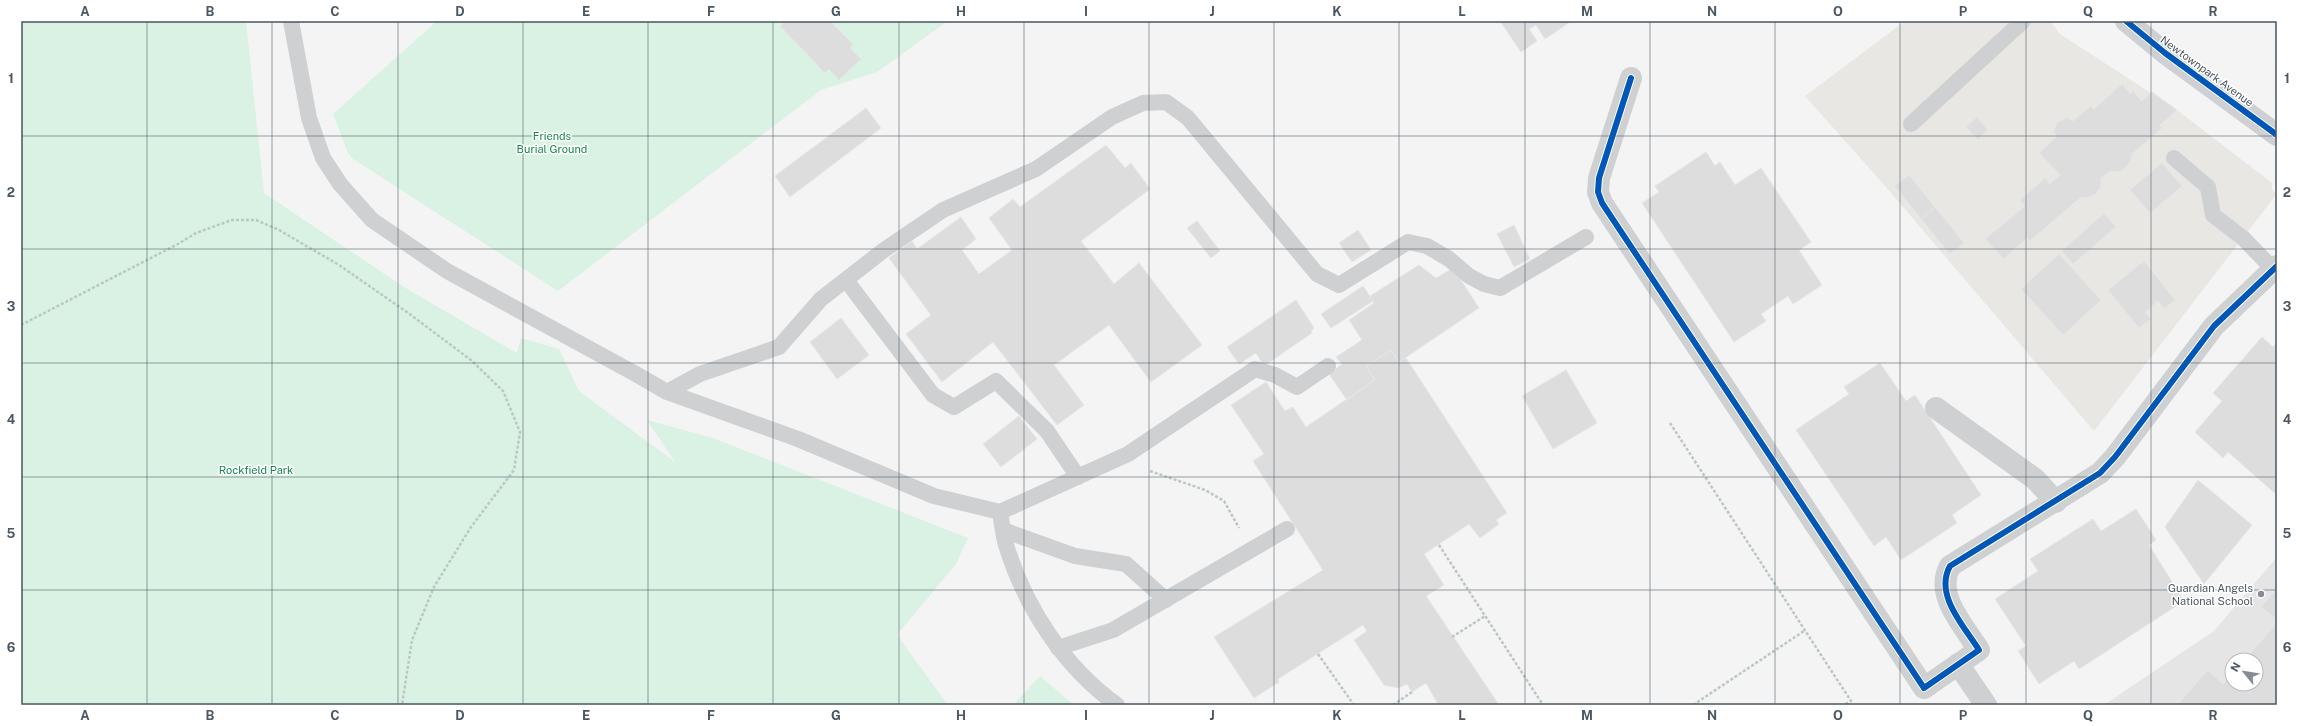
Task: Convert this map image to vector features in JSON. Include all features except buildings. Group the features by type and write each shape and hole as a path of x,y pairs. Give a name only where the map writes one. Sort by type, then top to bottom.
{"main road":[{"name":"Newtownpark Avenue","path":"2126,21 2165,53 2277,135"}],"street":[{"path":"1631,78 1599,178 1598,192 1602,203 1924,688 1979,650 1946,592 1944,580 1950,566 2056,502 2100,473 2108,465 2214,326 2275,268"},
{"path":"1936,408 2035,479 2056,502"},
{"path":"1958,664 1986,705"}],"lane":[{"path":"291,21 309,118 323,158 340,184 372,220 447,271 667,392 798,439 934,496 1000,512 1128,454 1255,369 1275,375 1297,387 1328,366"},
{"path":"1911,124 2023,21"},
{"path":"667,392 700,374 779,347 822,299 884,250 944,210 1036,169 1112,117 1143,104 1166,102 1188,118 1317,274 1339,285 1408,242 1427,246 1449,259 1469,276 1484,284 1500,288 1586,237"},
{"path":"2174,158 2208,187 2213,215 2242,238 2275,268"},
{"path":"846,280 933,395 954,407 996,381 1047,431 1078,477"},
{"path":"1000,512 1005,544 1022,589 1058,648 1105,696 1117,705"},
{"path":"1058,648 1113,630 1287,529"},
{"path":"1003,530 1075,556 1126,564 1166,600"}],"path":[{"path":"21,325 178,244 196,232 232,220 256,220 279,230 339,265 471,360 502,391 520,432 514,470 471,527 434,587 412,640 402,705"},
{"path":"1670,423 1850,701 1844,705"},
{"path":"1128,454 1137,467 1205,490 1224,501 1251,549"},
{"path":"1439,545 1543,705"},
{"path":"1452,637 1485,616"},
{"path":"1693,705 1804,632"},
{"path":"1318,654 1354,705"},
{"path":"1393,705 1412,692"}],"shaded area":[{"path":"1905,21 2050,21 2060,34 2177,110 2272,183 2272,189 2276,195 2094,431 1886,187 1805,96"},
{"name":"Guardian Angels National School","path":"2277,557 2277,705 2104,705 2214,631"}],"green space":[{"name":"Rockfield Park","path":"21,21 246,21 264,193 404,287 517,353 521,338 559,349 579,391 675,462 647,420 713,438 968,538 956,564 897,635 948,705 21,705"},
{"name":"Friends Burial Ground","path":"437,21 948,21 877,72 821,90 558,291 353,159 348,153 333,114"},
{"path":"1040,676 1074,705 1013,705"}],"cycle path":[{"path":"2126,21 2165,53 2277,135"},
{"path":"1631,78 1599,178 1598,192 1602,203 1924,688 1979,650 1959,621 1948,599 1946,577 1950,566 2100,473 2115,457 2214,326 2277,266"}],"place":[{"name":"Guardian Angels National School","path":"2261,594"}]}
